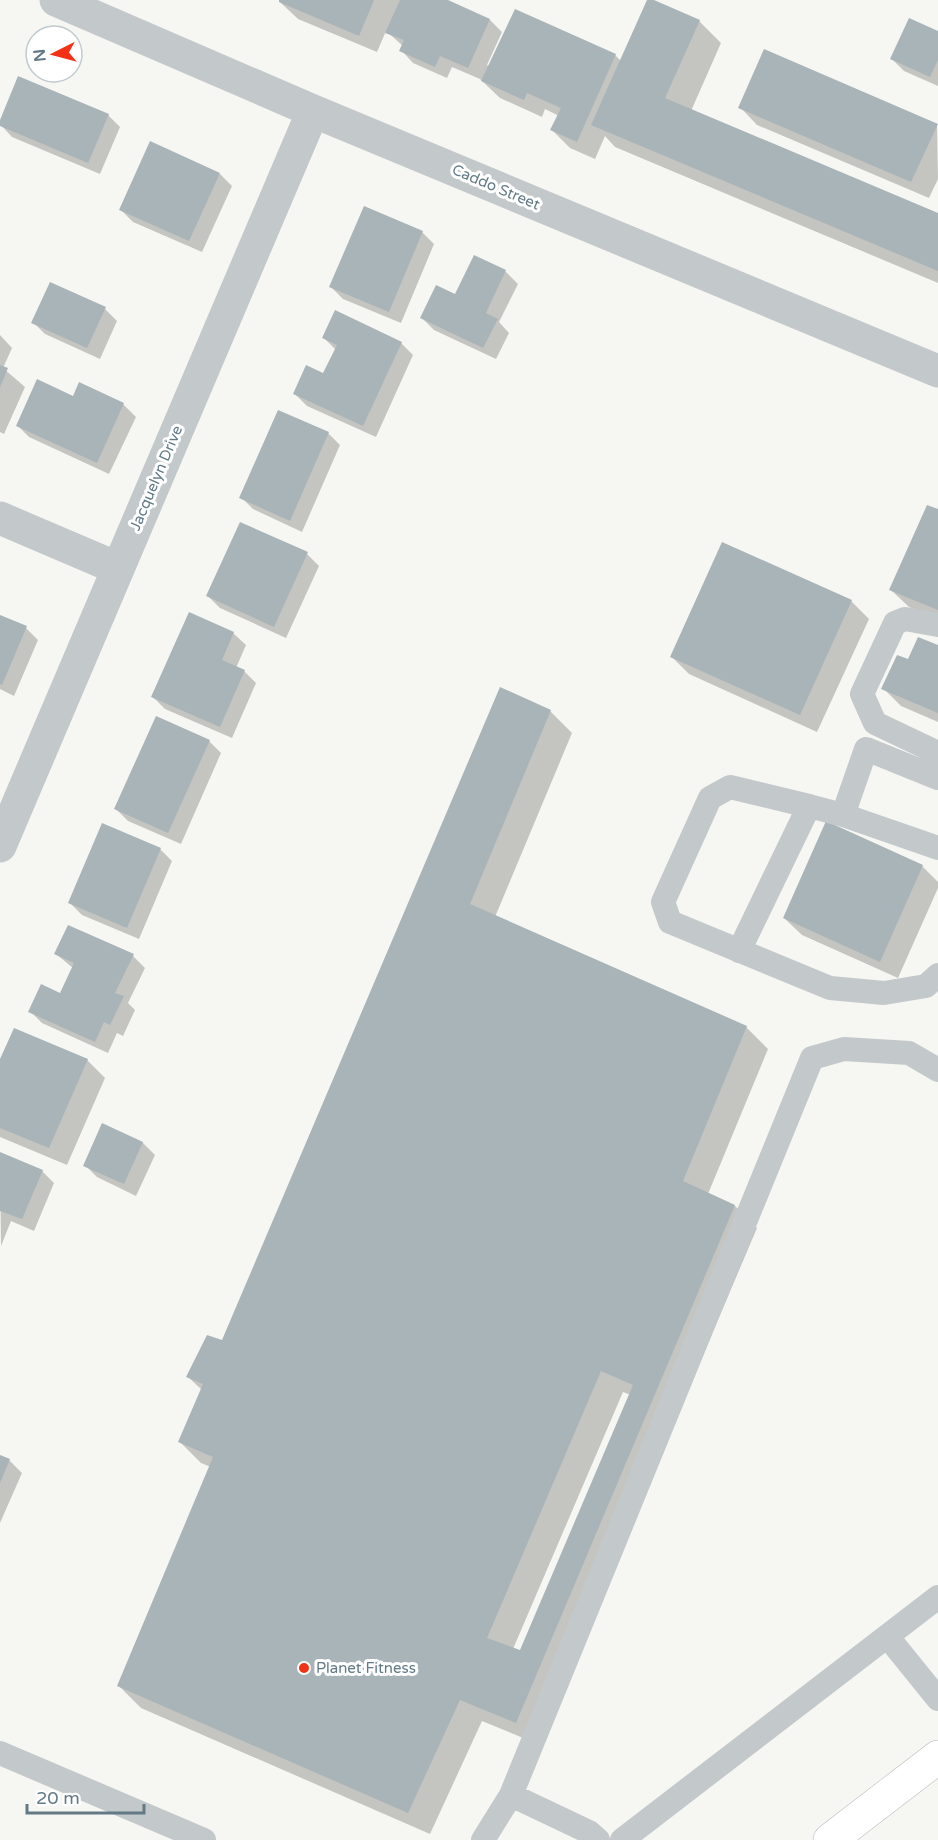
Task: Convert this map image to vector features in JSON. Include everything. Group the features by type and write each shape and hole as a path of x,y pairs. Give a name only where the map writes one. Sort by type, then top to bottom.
{"main road":[{"path":"842,1836 938,1757"}],"street":[{"name":"Caddo Street","path":"56,0 313,111 938,371"},
{"name":"Jacquelyn Drive","path":"0,846 313,111"},
{"path":"0,518 117,568"}],"lane":[{"path":"938,625 905,618 895,622 862,694 875,723 938,753"},
{"path":"843,815 875,723"},
{"path":"866,749 938,778"},
{"path":"938,848 843,815 730,787 710,798 663,902 670,922 830,988 884,993 926,986 938,975"},
{"path":"739,951 809,806"},
{"path":"483,1840 511,1795 812,1058 844,1048 909,1053 938,1070"},
{"path":"622,1840 938,1597"},
{"path":"887,1636 938,1699"},
{"path":"0,1753 204,1840"},
{"path":"511,1795 589,1832 598,1840"}],"building":[{"path":"279,0 374,0 359,36 279,2"},
{"path":"400,0 448,0 490,19 468,68 440,56 435,67 399,51 404,40 385,33"},
{"path":"647,0 654,0 700,20 665,98 938,213 938,271 591,125"},
{"path":"515,9 616,54 577,142 550,130 561,108 527,93 524,100 481,81"},
{"path":"909,18 938,31 938,60 930,77 890,59"},
{"path":"764,49 938,124 911,182 738,108"},
{"path":"18,76 24,79 24,84 37,84 109,114 88,163 0,126 0,120"},
{"path":"150,141 220,173 189,241 119,210"},
{"path":"364,206 423,231 389,312 329,287"},
{"path":"474,255 506,270 486,313 498,319 483,348 420,318 436,285 455,294"},
{"path":"50,282 106,307 87,348 31,323"},
{"path":"335,310 402,342 363,426 293,394 306,365 323,373 337,345 322,338"},
{"path":"0,365 8,368 0,387"},
{"path":"37,379 73,396 79,382 124,403 97,463 16,426"},
{"path":"278,410 329,432 290,521 239,498"},
{"path":"927,505 938,509 938,610 889,590"},
{"path":"240,522 308,552 274,627 206,596"},
{"path":"722,542 852,600 800,715 670,657"},
{"path":"189,612 234,632 222,660 245,670 220,727 151,697"},
{"path":"0,615 27,626 2,685 0,684"},
{"path":"918,637 938,645 938,713 881,689 897,655 908,659"},
{"path":"500,687 551,710 470,904 747,1026 683,1181 735,1205 516,1723 460,1700 408,1813 117,1686 213,1457 178,1442 203,1384 186,1377 207,1335 222,1340","holes":["601,1371 633,1385 520,1650 487,1638"]},
{"path":"156,716 210,740 168,833 114,809"},
{"path":"826,821 923,865 880,962 783,918"},
{"path":"102,823 161,848 127,928 68,903"},
{"path":"68,925 134,954 115,993 124,996 110,1025 104,1022 95,1042 28,1012 41,984 60,993 74,963 54,954"},
{"path":"14,1028 88,1059 49,1148 0,1128 0,1059"},
{"path":"102,1123 143,1142 124,1184 83,1166"},
{"path":"0,1152 43,1170 22,1219 0,1211"},
{"path":"0,1455 10,1459 0,1483"}],"place":[{"name":"Planet Fitness","path":"304,1668"}]}
